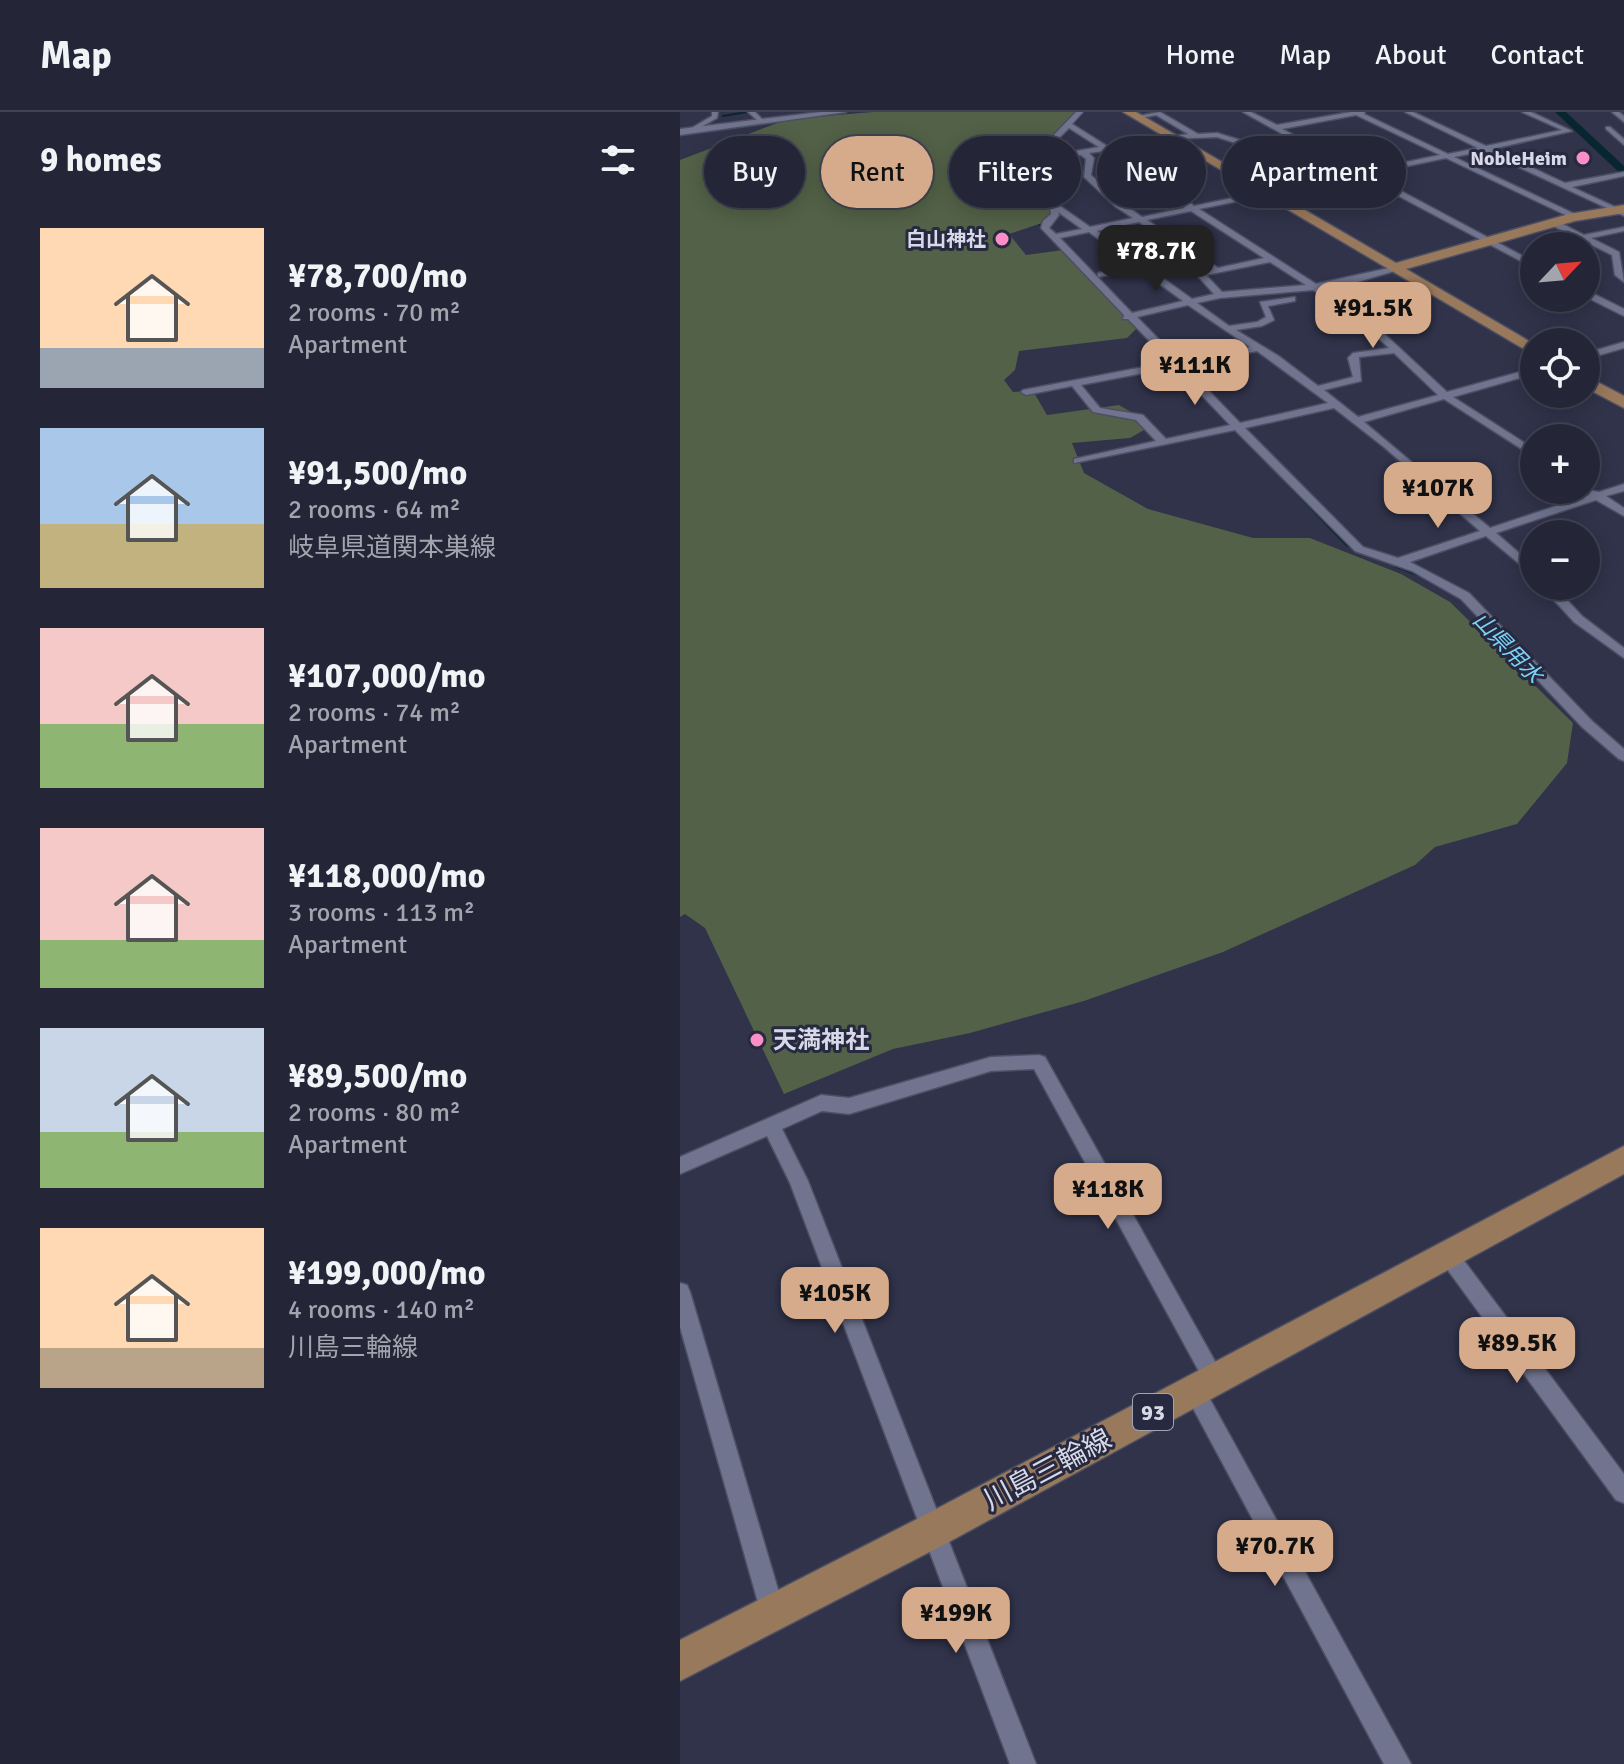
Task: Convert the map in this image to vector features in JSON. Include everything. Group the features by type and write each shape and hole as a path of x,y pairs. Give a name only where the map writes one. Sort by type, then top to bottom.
{"main road":[{"path":"1132,114 1169,136"},
{"path":"1292,208 1520,342"},
{"path":"1395,268 1574,217 1621,210"},
{"path":"1600,389 1624,403"},
{"name":"川島三輪線","path":"680,1661 934,1530 1624,1159"}],"street":[{"path":"692,130 715,117 715,112"},
{"path":"751,112 760,120"},
{"path":"680,132 842,112"},
{"path":"1057,136 1080,112"},
{"path":"1246,112 1288,136"},
{"path":"1274,128 1358,112 1574,217"},
{"path":"1408,112 1562,186 1621,210"},
{"path":"1406,165 1569,131 1525,112"},
{"path":"1615,112 1624,120"},
{"path":"1132,114 1157,113 1196,135"},
{"path":"1068,124 1097,142"},
{"path":"1608,128 1624,143"},
{"path":"1184,136 1222,137"},
{"path":"1081,153 1097,150"},
{"path":"1084,153 1090,158 1087,175 1119,205 1217,271"},
{"path":"1562,186 1624,174"},
{"path":"1406,197 1520,258"},
{"path":"1054,208 1055,215 1045,225 1054,237 1235,429 1351,543 1454,589 1479,608 1562,700 1621,750"},
{"path":"1058,208 1227,329 1260,348 1356,421 1520,560"},
{"path":"1054,237 1193,208 1366,321 1445,396 1520,445"},
{"path":"1554,223 1573,232"},
{"path":"1600,234 1624,229"},
{"path":"1600,246 1616,254 1619,275 1624,279"},
{"path":"1220,295 1200,274 1271,259"},
{"path":"1101,275 1141,266"},
{"path":"1128,316 1220,295 1314,287 1354,280 1395,268"},
{"path":"1227,329 1271,318 1263,304 1293,299 1283,290"},
{"path":"1601,300 1612,297"},
{"path":"1601,300 1624,313"},
{"path":"1142,336 1172,364"},
{"path":"1600,352 1624,345"},
{"path":"1026,392 1260,348"},
{"path":"1314,390 1358,379 1353,358 1356,355 1396,350"},
{"path":"1356,421 1520,375"},
{"path":"1074,383 1097,410 1139,417 1164,443"},
{"path":"1078,461 1334,405"},
{"path":"1600,495 1624,487"},
{"path":"1600,498 1624,513"},
{"path":"1398,562 1573,504"},
{"path":"1560,600 1578,619 1624,654"},
{"path":"680,1166 821,1103 849,1106 991,1064 1039,1062 1398,1764"},
{"path":"770,1124 799,1181 1023,1764"},
{"path":"1446,1252 1624,1492"},
{"path":"680,1292 773,1613"}],"green space":[{"path":"873,112 1077,112 1058,136 949,136 949,208 1059,209 1054,219 1009,234 1026,255 1063,250 1136,329 1127,338 1019,351 1015,370 1004,380 1013,392 1033,391 1047,415 1119,405 1143,419 1144,430 1130,438 1072,443 1084,473 1148,509 1253,538 1310,538 1401,574 1450,602 1573,723 1567,763 1517,824 1435,847 1415,865 1223,952 1084,1001 970,1033 893,1049 784,1094 705,928 685,914 680,917 680,160 704,151 704,208 805,208 805,136 743,136 788,119"}],"waterway":[{"path":"723,116 747,112"},
{"name":"山県用水","path":"1072,125 1084,112"},
{"path":"1560,112 1624,173"},
{"name":"山県用水","path":"1040,225 1055,241"},
{"name":"山県用水","path":"1280,475 1347,545 1388,563"},
{"name":"山県用水","path":"1396,566 1417,574"}],"place":[{"name":"NobleHeim","path":"1583,158"},
{"name":"白山神社","path":"1002,239"},
{"name":"天満神社","path":"757,1040"}]}
